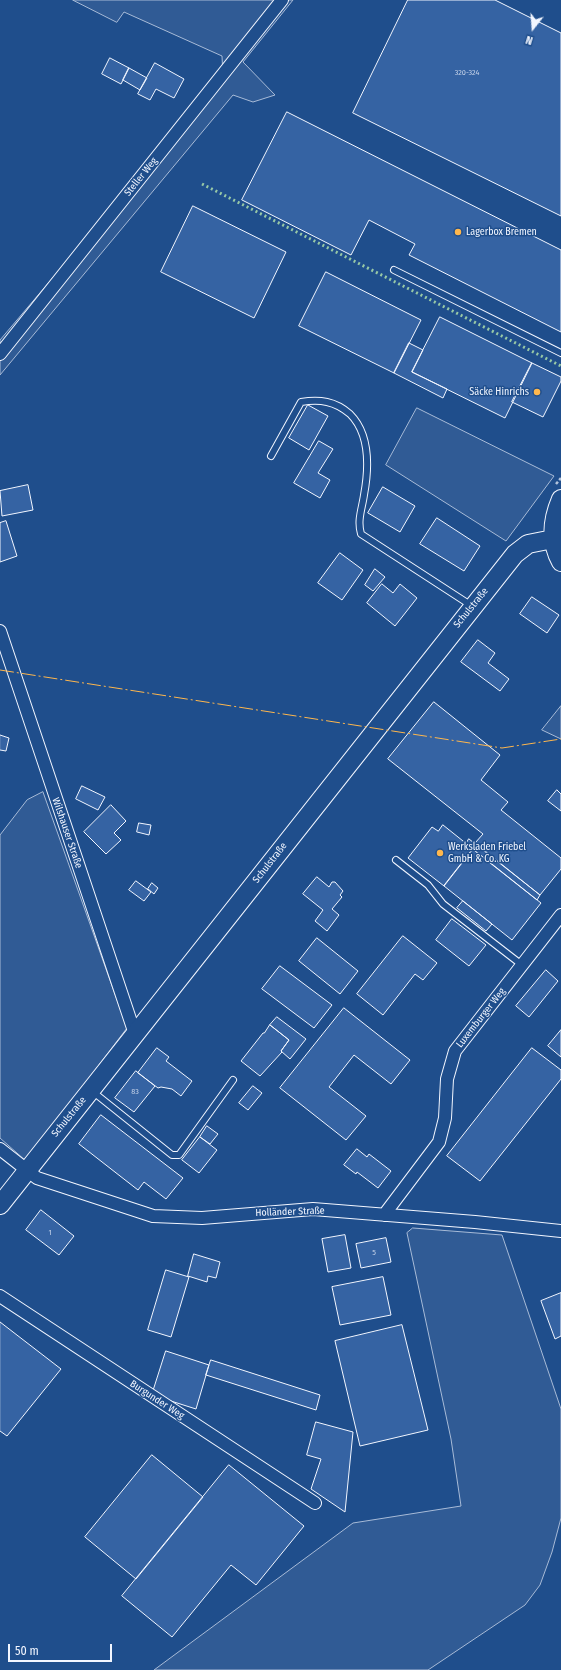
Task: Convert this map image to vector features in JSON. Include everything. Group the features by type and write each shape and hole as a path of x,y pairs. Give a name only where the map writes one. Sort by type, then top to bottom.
{"street":[{"name":"Steller Weg","path":"0,354 282,0"},
{"path":"561,499 554,517 553,539 561,562"},
{"name":"Schulstraße","path":"0,1205 472,606 515,554 528,544 553,539"},
{"name":"Wilshauser Straße","path":"0,631 135,1034"},
{"name":"Luxemburger Weg","path":"384,1215 439,1142 445,1118 447,1079 455,1051 561,915"},
{"name":"Holländer Straße","path":"0,1149 37,1178 153,1216 202,1218 313,1209 561,1231"},
{"name":"Burgunder Weg","path":"0,1296 315,1503"}],"lane":[{"path":"394,270 561,352"},
{"path":"271,456 301,402 314,400 330,401 344,409 357,422 364,437 366,484 359,517 362,534 472,606"},
{"path":"396,860 428,885 443,904 522,965"},
{"path":"91,1090 172,1155 176,1156 233,1080"}],"shaded area":[{"path":"73,0 293,0 243,62 275,95 253,102 233,95 0,375 0,340 223,77 222,56 124,12 117,22"},
{"path":"417,408 554,476 506,541 386,465"},
{"path":"561,706 561,739 542,730"},
{"path":"43,792 127,1028 26,1161 0,1138 0,835 27,800"},
{"path":"413,1228 502,1235 561,1409 561,1518 552,1552 540,1585 525,1605 428,1670 154,1670 353,1523 461,1506 451,1439 407,1233"}],"building":[{"path":"408,0 495,0 561,33 561,216 353,113"},
{"path":"110,58 129,68 121,84 102,74"},
{"path":"155,63 184,79 174,98 156,89 150,100 138,94"},
{"path":"129,68 147,78 140,90 123,80"},
{"name":"Lagerbox Bremen","path":"287,112 561,250 561,332 409,255 415,244 369,220 351,255 242,200"},
{"path":"193,206 286,252 254,318 161,272"},
{"path":"326,272 421,320 394,373 299,326"},
{"path":"440,317 532,363 505,418 412,372"},
{"path":"409,343 423,350 412,372 447,389 443,398 394,373"},
{"name":"Säcke Hinrichs","path":"532,363 561,377 561,381 543,417 512,402"},
{"path":"308,405 328,416 309,450 289,438"},
{"path":"319,441 333,449 318,473 330,480 320,498 294,483"},
{"path":"28,485 33,510 2,516 0,491"},
{"path":"383,487 415,506 400,532 368,513"},
{"path":"437,518 480,546 464,571 420,544"},
{"path":"6,521 17,556 0,562 0,523"},
{"path":"340,553 363,570 342,600 318,583"},
{"path":"375,569 385,577 373,591 365,585"},
{"path":"382,584 393,593 400,584 417,598 395,626 367,603"},
{"path":"532,597 559,615 547,633 520,614"},
{"path":"478,640 495,653 488,663 509,679 500,691 461,662"},
{"path":"434,702 500,755 481,780 508,802 501,810 561,858 561,869 540,895 475,843 483,834 388,759"},
{"path":"0,735 9,738 6,751 0,750"},
{"path":"82,786 105,797 98,810 76,799"},
{"path":"557,790 561,794 561,811 548,801"},
{"path":"111,805 126,821 114,833 121,840 106,854 84,832"},
{"path":"139,823 151,825 149,835 137,832"},
{"name":"Werksladen Friebel GmbH & Co. KG","path":"443,825 473,849 444,886 408,858 432,827 438,831"},
{"path":"469,839 540,895 537,900 466,844"},
{"path":"473,849 541,903 512,940 444,886"},
{"path":"317,877 329,887 332,882 335,882 343,891 340,895 342,897 332,909 339,915 327,931 315,921 323,910 303,894"},
{"path":"136,881 151,892 144,901 129,890"},
{"path":"152,883 158,888 154,894 148,889"},
{"path":"463,901 492,924 486,931 457,908"},
{"path":"452,919 486,945 469,966 436,940"},
{"path":"403,936 437,963 423,980 415,974 383,1015 357,994"},
{"path":"317,938 358,971 340,994 299,961"},
{"path":"280,966 332,1005 314,1028 262,989"},
{"path":"546,970 558,981 529,1017 516,1006"},
{"path":"344,1008 410,1060 391,1084 354,1055 329,1087 366,1116 346,1140 280,1088"},
{"path":"277,1017 306,1039 290,1059 281,1051 289,1040 270,1025"},
{"path":"270,1025 289,1040 281,1051 282,1052 260,1076 241,1061"},
{"path":"561,1030 561,1057 548,1046"},
{"path":"157,1048 169,1057 166,1061 192,1081 181,1096 172,1089 161,1087 158,1088 138,1073"},
{"path":"532,1048 561,1070 561,1079 480,1181 447,1156"},
{"path":"136,1071 155,1086 134,1112 115,1098"},
{"path":"253,1086 262,1093 248,1110 239,1103"},
{"path":"101,1115 183,1178 166,1199 144,1182 138,1190 79,1144"},
{"path":"207,1126 218,1134 210,1144 200,1137"},
{"path":"200,1137 217,1150 199,1173 182,1160"},
{"path":"357,1149 367,1157 369,1154 391,1171 378,1188 357,1172 356,1174 344,1165"},
{"path":"41,1210 74,1236 59,1255 26,1230"},
{"path":"345,1235 351,1268 328,1272 322,1239"},
{"path":"386,1238 391,1262 361,1268 356,1244"},
{"path":"194,1254 220,1262 216,1278 208,1276 207,1282 188,1276"},
{"path":"166,1270 189,1277 171,1337 148,1330"},
{"path":"383,1277 391,1315 340,1325 332,1287"},
{"path":"561,1293 561,1336 555,1339 541,1301"},
{"path":"0,1322 61,1369 7,1436 0,1431"},
{"path":"402,1325 428,1430 360,1446 335,1341"},
{"path":"166,1351 209,1365 196,1409 152,1395"},
{"path":"211,1360 320,1395 316,1410 206,1375"},
{"path":"316,1422 353,1432 345,1512 311,1489 321,1459 307,1455"},
{"path":"152,1455 203,1497 136,1579 85,1537"},
{"path":"229,1465 304,1526 256,1585 231,1565 172,1637 122,1596"}],"hedge":[{"path":"202,184 561,366"}],"power":[{"path":"0,670 502,748 561,739"}],"place":[{"name":"Lagerbox Bremen","path":"458,232"},
{"name":"Säcke Hinrichs","path":"537,392"},
{"name":"Werksladen Friebel GmbH & Co. KG","path":"440,853"}]}
